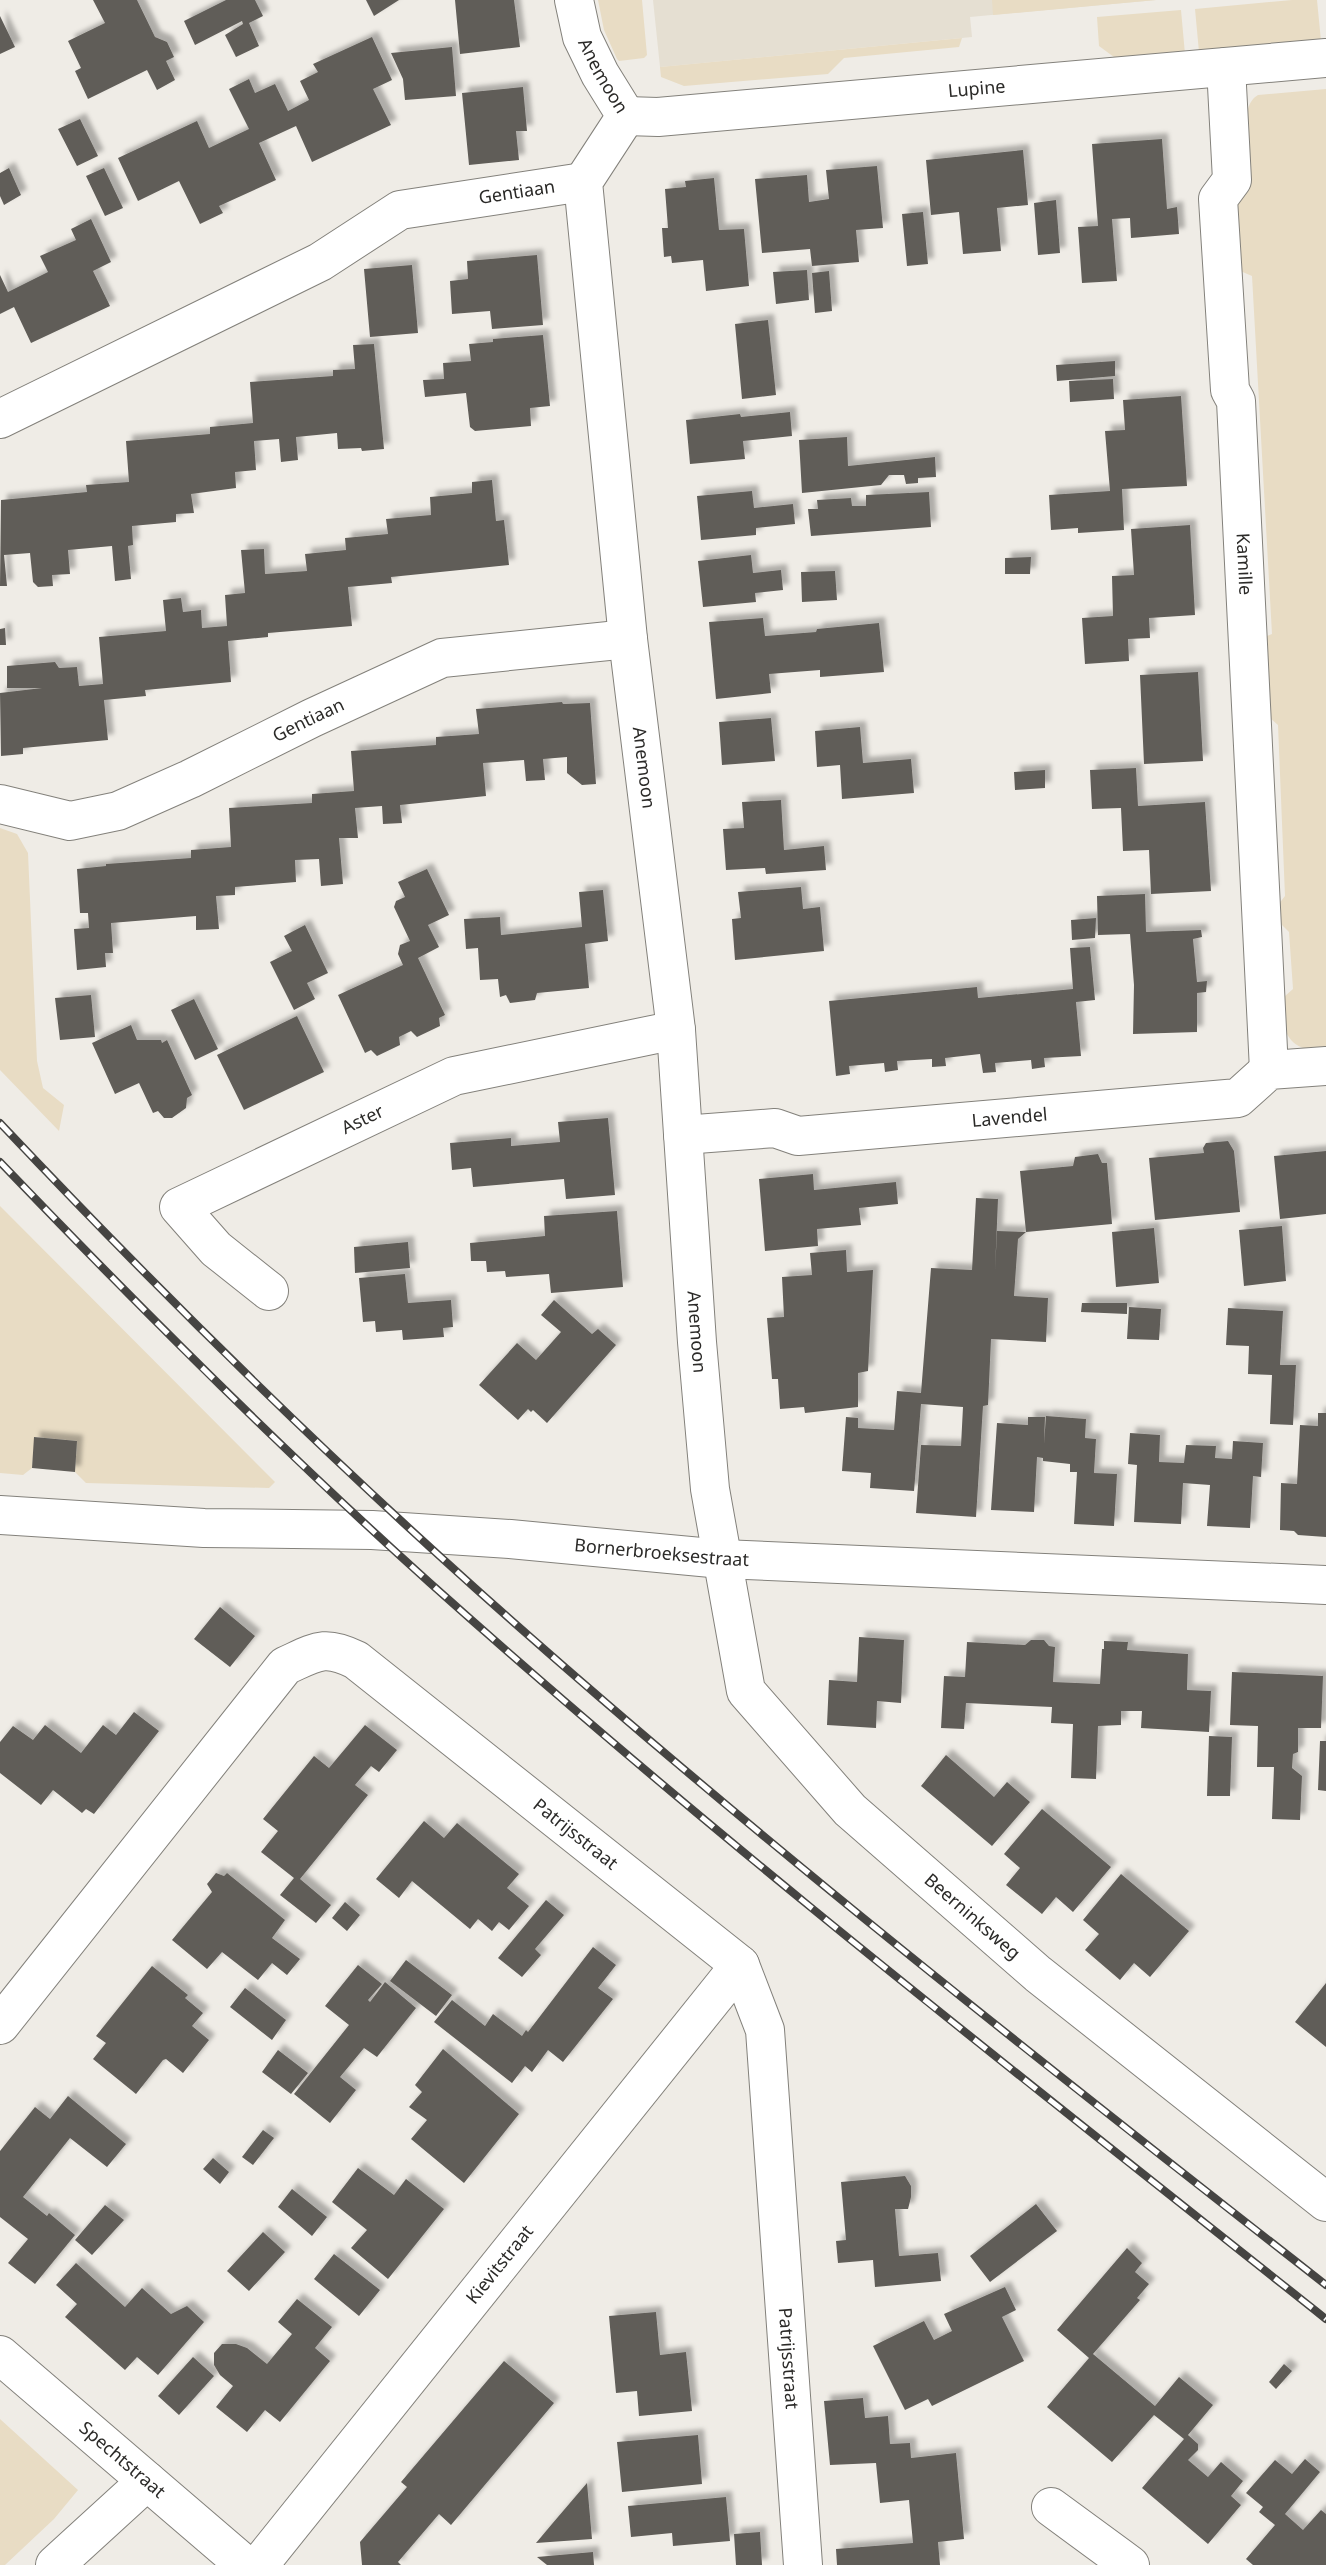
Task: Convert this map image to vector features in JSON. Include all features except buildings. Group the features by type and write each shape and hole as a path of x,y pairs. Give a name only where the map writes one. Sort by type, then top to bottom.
{"street":[{"name":"Anemoon","path":"574,0 582,37 600,74 626,116 583,182 628,639 676,1030 709,1476 722,1559"},
{"name":"Lupine","path":"626,116 658,117 1326,58"},
{"name":"Kamille","path":"1226,67 1232,180 1218,199 1230,390 1236,401 1269,1070"},
{"name":"Gentiaan","path":"0,419 320,262 400,210 583,182"},
{"name":"Gentiaan","path":"0,804 70,821 118,811 442,659 628,639"},
{"name":"Aster","path":"269,1292 216,1249 178,1207 454,1076 676,1030"},
{"path":"1269,1070 1326,1066"},
{"name":"Lavendel","path":"683,1135 775,1128 798,1136 1238,1098 1269,1070"},
{"name":"Bornerbroeksestraat","path":"0,1515 205,1528 372,1530 510,1539 722,1559 1326,1585"},
{"name":"Beerninksweg","path":"722,1559 746,1691 850,1810 1038,1974 1326,2202"},
{"name":"Patrijsstraat","path":"0,2025 285,1666 311,1653 337,1651 356,1660 740,1965 765,2030 803,2565"},
{"name":"Kievitstraat","path":"260,2565 740,1965"},
{"name":"Spechtstraat","path":"0,2355 245,2565"},
{"path":"55,2565 147,2481"},
{"path":"1051,2507 1130,2565"}],"shaded area":[{"path":"598,0 642,0 647,55 644,58 617,59 604,30"},
{"path":"653,0 1156,0 970,17 972,37 660,67"},
{"path":"992,0 1156,0 993,15"},
{"path":"1317,0 1321,41 1199,52 1195,9"},
{"path":"1181,10 1185,54 1118,60 1099,46 1097,17"},
{"path":"962,38 959,47 844,58 828,74 684,86 661,77 660,67"},
{"path":"1326,89 1326,1054 1303,1048 1291,1039 1283,1025 1277,1003 1293,989 1289,932 1271,914 1285,896 1278,725 1261,710 1257,640 1272,634 1252,276 1238,270 1235,206 1250,189 1245,124 1251,102 1258,95"},
{"path":"0,828 17,834 28,853 37,1061 43,1088 64,1105 59,1131 0,1070"},
{"path":"0,1206 275,1482 269,1488 86,1483 75,1472 77,1441 35,1437 32,1468 23,1475 0,1473"},
{"path":"0,2419 78,2490 54,2519 5,2565 0,2565"}],"railway":[{"path":"0,1123 115,1243 292,1418 413,1532 578,1679 894,1943 1326,2285"},
{"path":"0,1162 265,1429 374,1532 539,1679 873,1958 1326,2319"}]}
